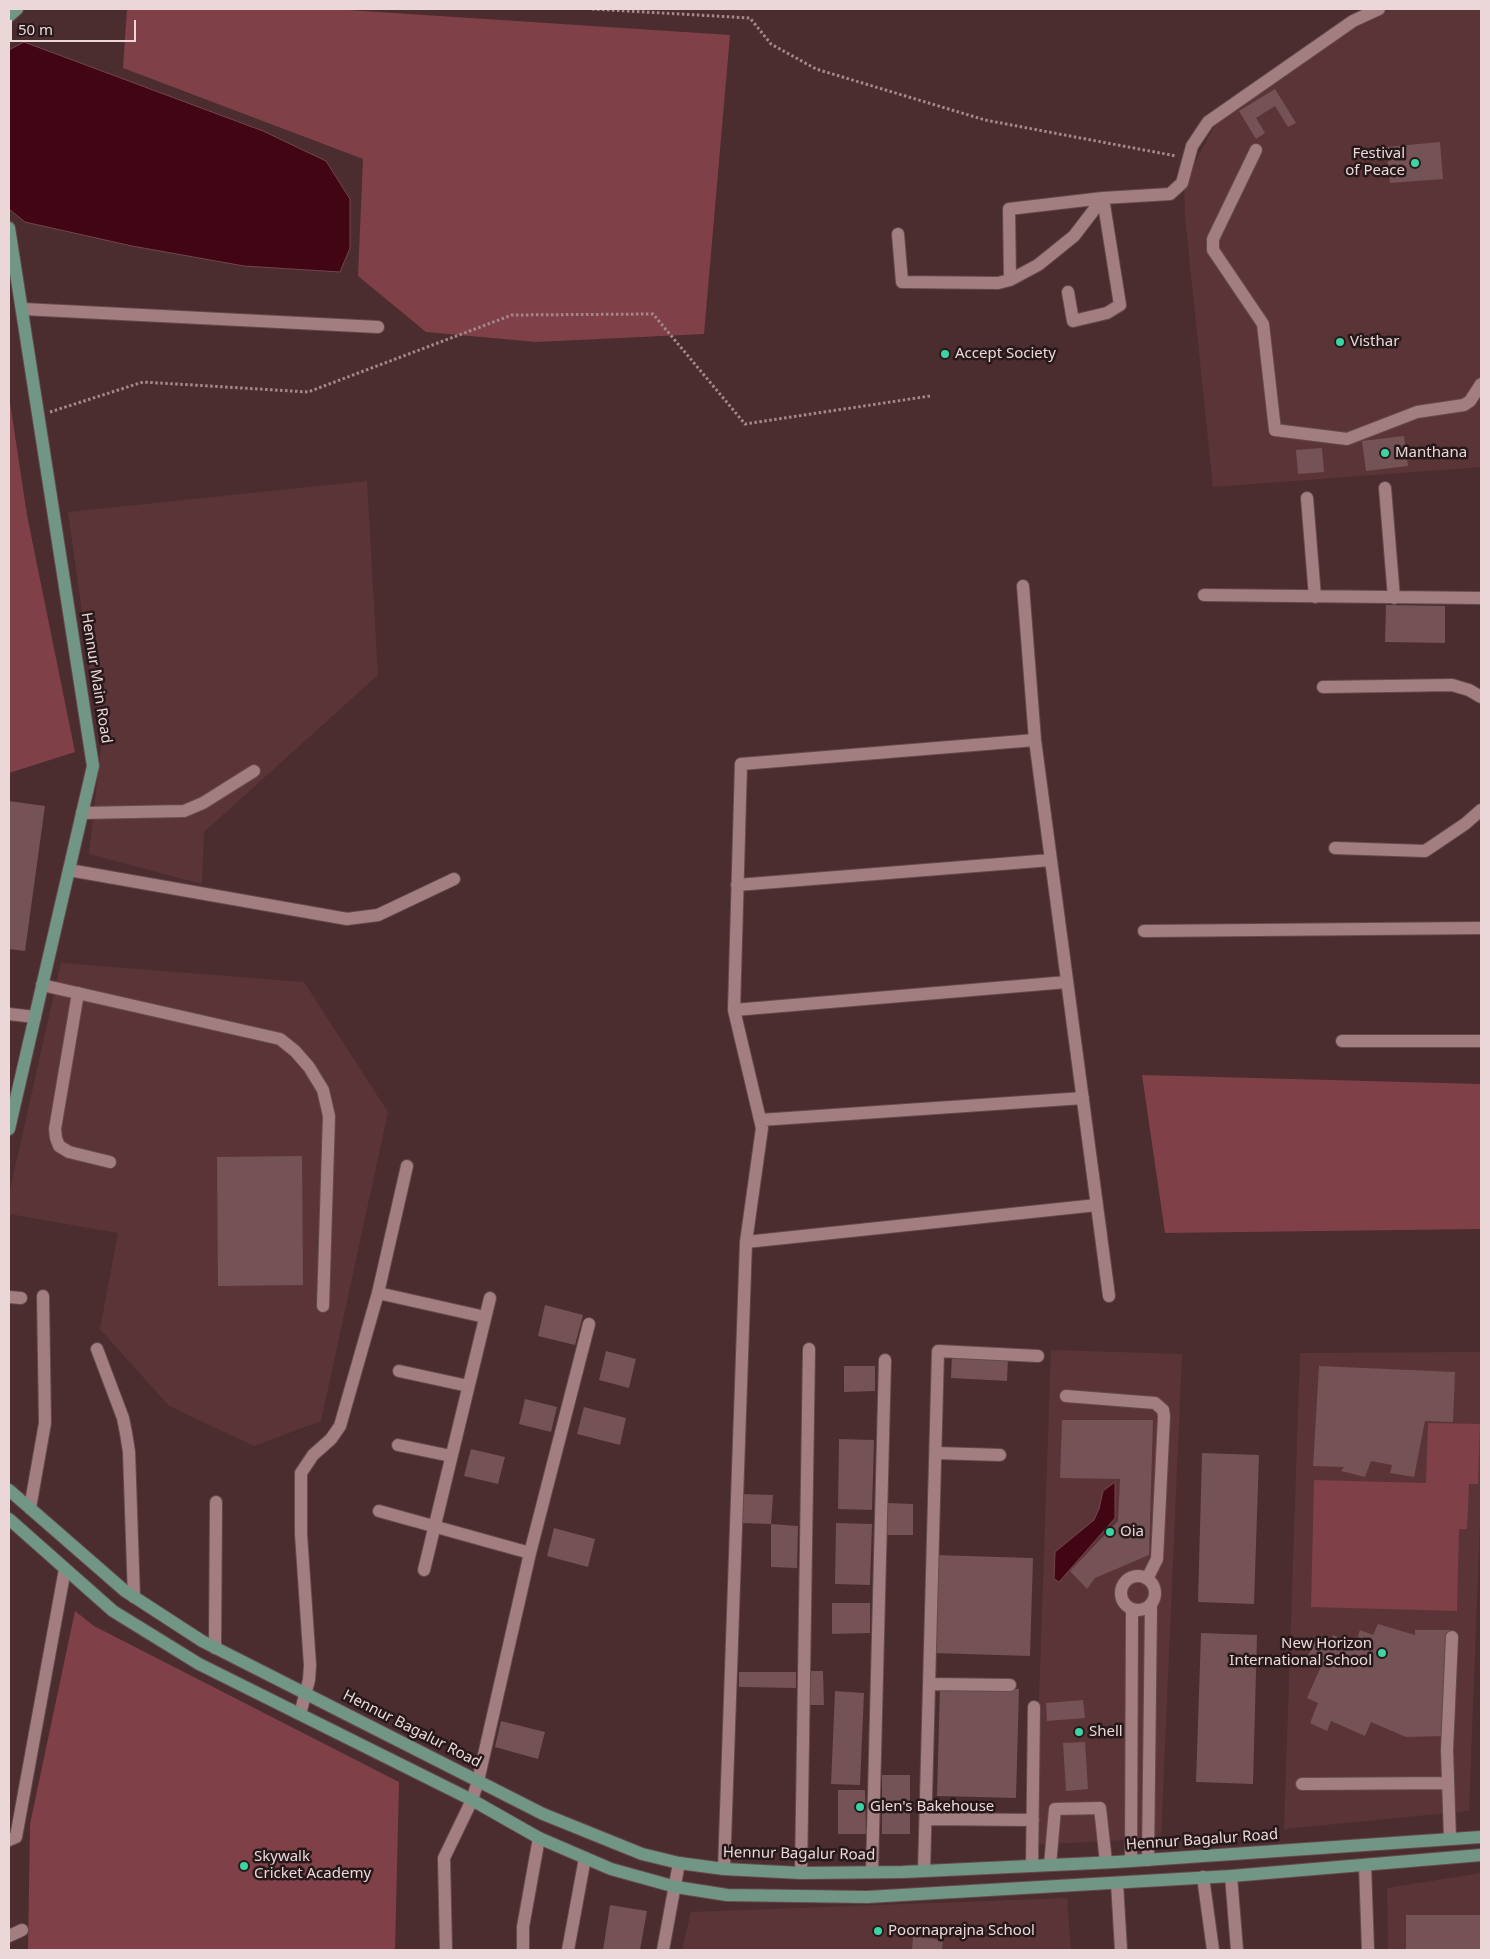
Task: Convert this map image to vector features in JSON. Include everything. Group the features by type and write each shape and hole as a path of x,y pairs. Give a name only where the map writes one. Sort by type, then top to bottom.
{"main road":[{"path":"9,16 17,9"},
{"name":"Hennur Main Road","path":"9,228 93,766 35,1017 13,1089 9,1129"},
{"name":"Hennur Bagalur Road","path":"9,1490 134,1597 215,1648 552,1817 642,1854 679,1863 724,1869 801,1873 903,1872 1148,1860 1481,1837"},
{"path":"9,1520 113,1611 191,1659 472,1800 538,1838 611,1869 676,1887 727,1895 867,1897 1231,1876 1481,1856"},
{"path":"903,1872 903,1895"}],"street":[{"path":"1010,280 1009,209 1103,198 1170,194 1182,183 1192,146 1208,122 1353,21 1379,9"},
{"path":"1256,150 1213,239 1213,250 1263,324 1275,430 1347,439 1417,412 1464,405 1470,401 1481,384"},
{"path":"898,234 902,282 998,283 1010,280 1038,265 1074,236 1103,198"},
{"path":"1068,292 1073,321 1107,313 1120,305 1103,198"},
{"path":"23,309 378,328"},
{"path":"1385,488 1394,598"},
{"path":"1306,498 1315,597"},
{"path":"1023,586 1034,740 1110,1296"},
{"path":"1204,596 1481,598"},
{"path":"1323,687 1452,685 1469,690 1481,697"},
{"path":"724,1869 746,1242 762,1128 734,1010 741,764 1034,740"},
{"path":"82,813 184,812 203,803 254,771"},
{"path":"1335,848 1425,851 1465,824 1481,810"},
{"path":"738,886 1051,860"},
{"path":"69,870 347,919 378,915 454,879"},
{"path":"1144,931 1481,928"},
{"path":"734,1010 1067,982"},
{"path":"42,985 280,1038 309,1066 323,1090 329,1116 323,1306"},
{"path":"78,993 55,1129 56,1138 59,1146 69,1152 110,1162"},
{"path":"9,1014 35,1017"},
{"path":"1342,1041 1481,1041"},
{"path":"760,1120 1083,1098"},
{"path":"300,1714 306,1694 310,1665 301,1534 301,1474 313,1454 331,1439 340,1426 378,1293 407,1166"},
{"path":"746,1242 1097,1205"},
{"path":"378,1293 485,1316"},
{"path":"30,1508 45,1423 43,1296"},
{"path":"424,1570 490,1298"},
{"path":"446,1950 444,1858 472,1800 478,1781 530,1553 589,1324"},
{"path":"96,1349 123,1418 129,1452 134,1597"},
{"path":"801,1873 810,1350"},
{"path":"924,1871 938,1351 1038,1356"},
{"path":"872,1872 885,1360"},
{"path":"400,1371 468,1386"},
{"path":"1066,1396 1155,1403 1163,1410 1157,1559 1147,1579"},
{"path":"398,1445 451,1456"},
{"path":"936,1452 1000,1455"},
{"path":"215,1648 216,1502"},
{"path":"379,1511 530,1553"},
{"path":"9,1840 16,1837 65,1569"},
{"path":"1131,1861 1132,1609 1122,1598 1123,1586 1130,1578 1136,1576 1147,1579 1154,1588 1155,1594 1151,1604 1148,1860"},
{"path":"1132,1609 1142,1609 1151,1604"},
{"path":"1450,1839 1447,1750 1452,1637"},
{"path":"929,1684 1010,1684"},
{"path":"1032,1866 1034,1707"},
{"path":"1302,1784 1448,1783"},
{"path":"1050,1865 1055,1809 1100,1808 1106,1862"},
{"path":"926,1819 1033,1820"},
{"path":"523,1950 523,1927 538,1838"},
{"path":"568,1950 585,1858"},
{"path":"663,1950 679,1863"},
{"path":"1365,1865 1368,1950"},
{"path":"1231,1876 1237,1950"},
{"path":"1203,1877 1212,1950"},
{"path":"1117,1883 1121,1950"},
{"path":"9,1936 22,1930"}],"path":[{"path":"592,9 750,18 771,44 816,68 985,120 1188,158"},
{"path":"39,415 143,382 308,392 512,315 653,314 744,424 930,396"}],"shaded area":[{"path":"127,9 333,9 730,35 704,334 536,342 426,332 358,276 363,159 123,68"},
{"name":"Visthar","path":"1392,9 1481,9 1481,467 1213,487 1185,217 1184,183 1215,125 1259,88 1343,33"},
{"path":"24,42 263,131 326,161 350,199 350,248 340,272 244,266 132,246 25,222 9,209 9,50"},
{"path":"9,396 27,515 75,752 9,773"},
{"path":"367,481 378,675 204,832 202,884 89,854 101,747 68,512"},
{"path":"61,963 304,982 388,1112 321,1421 254,1446 169,1406 100,1329 118,1233 9,1214 9,1194"},
{"path":"1142,1075 1481,1084 1481,1229 1165,1233"},
{"path":"1051,1350 1182,1354 1161,1838 1034,1845"},
{"name":"New Horizon International School","path":"1481,1352 1481,1495 1469,1811 1284,1829 1300,1353"},
{"path":"1428,1423 1480,1424 1478,1484 1469,1484 1467,1529 1459,1529 1457,1611 1311,1607 1314,1480 1426,1483"},
{"path":"1115,1482 1115,1518 1059,1582 1054,1579 1055,1552 1094,1520 1099,1509 1103,1491"},
{"name":"Skywalk Cricket Academy","path":"75,1611 94,1626 399,1782 395,1950 28,1950 30,1824"},
{"path":"1481,1873 1481,1950 1388,1950 1387,1888"},
{"name":"Poornaprajna School","path":"1067,1898 1071,1950 682,1950 691,1912"}],"building":[{"path":"1275,89 1296,123 1288,127 1275,106 1256,118 1265,133 1256,139 1239,111"},
{"name":"Festival of Peace","path":"1440,142 1443,179 1390,183 1386,147"},
{"name":"Manthana","path":"1404,436 1408,466 1366,471 1362,441"},
{"path":"1322,448 1324,472 1298,474 1296,450"},
{"path":"1386,605 1445,606 1445,643 1385,642"},
{"path":"9,801 45,806 25,951 9,949"},
{"path":"302,1156 303,1285 218,1286 217,1157"},
{"path":"545,1305 583,1315 575,1345 538,1336"},
{"path":"606,1351 636,1359 629,1388 599,1380"},
{"path":"952,1354 1008,1357 1007,1381 951,1378"},
{"path":"844,1366 875,1366 875,1391 844,1392"},
{"path":"1319,1366 1455,1372 1453,1422 1425,1421 1414,1477 1390,1473 1392,1465 1371,1461 1365,1477 1341,1471 1344,1467 1313,1466"},
{"path":"525,1399 557,1407 551,1432 519,1424"},
{"path":"584,1407 626,1418 620,1445 577,1434"},
{"path":"1062,1420 1153,1420 1149,1555 1095,1578 1087,1589 1070,1571 1118,1521 1120,1479 1060,1478"},
{"path":"839,1439 874,1440 872,1510 838,1509"},
{"path":"471,1449 505,1457 498,1484 464,1476"},
{"path":"1202,1453 1259,1455 1254,1604 1198,1602"},
{"path":"739,1494 773,1495 771,1524 738,1523"},
{"path":"887,1503 913,1504 913,1535 887,1535"},
{"path":"836,1523 872,1524 870,1585 835,1584"},
{"path":"771,1524 798,1526 797,1568 771,1567"},
{"path":"554,1528 595,1539 588,1567 547,1556"},
{"path":"935,1555 1033,1558 1030,1656 933,1653"},
{"path":"832,1603 870,1603 870,1633 832,1634"},
{"path":"1378,1624 1415,1635 1415,1630 1450,1630 1444,1736 1406,1737 1371,1722 1365,1736 1331,1721 1327,1731 1310,1723 1318,1703 1307,1698 1322,1664 1308,1656 1316,1636 1331,1641 1333,1635 1355,1645 1360,1630 1373,1635"},
{"path":"1201,1633 1257,1635 1253,1784 1196,1782"},
{"path":"807,1671 823,1671 824,1705 807,1705"},
{"path":"739,1672 796,1672 796,1688 739,1687"},
{"path":"940,1687 1019,1689 1016,1798 937,1796"},
{"path":"835,1691 864,1693 860,1785 831,1784"},
{"path":"1083,1700 1085,1718 1047,1721 1046,1703"},
{"path":"501,1721 545,1732 538,1759 495,1747"},
{"path":"1085,1742 1088,1789 1066,1791 1063,1743"},
{"path":"882,1775 910,1775 910,1834 882,1834"},
{"path":"838,1790 865,1790 866,1834 838,1834"},
{"path":"610,1905 647,1911 640,1950 603,1950"},
{"path":"1406,1915 1481,1915 1481,1950 1406,1950"},
{"path":"913,1936 943,1940 942,1950 912,1950"}],"place":[{"name":"Festival of Peace","path":"1415,163"},
{"name":"Visthar","path":"1340,342"},
{"name":"Accept Society","path":"945,354"},
{"name":"Manthana","path":"1385,453"},
{"name":"Oia","path":"1110,1532"},
{"name":"New Horizon International School","path":"1382,1653"},
{"name":"Shell","path":"1079,1732"},
{"name":"Glen's Bakehouse","path":"860,1807"},
{"name":"Skywalk Cricket Academy","path":"244,1866"},
{"name":"Poornaprajna School","path":"878,1931"}]}
